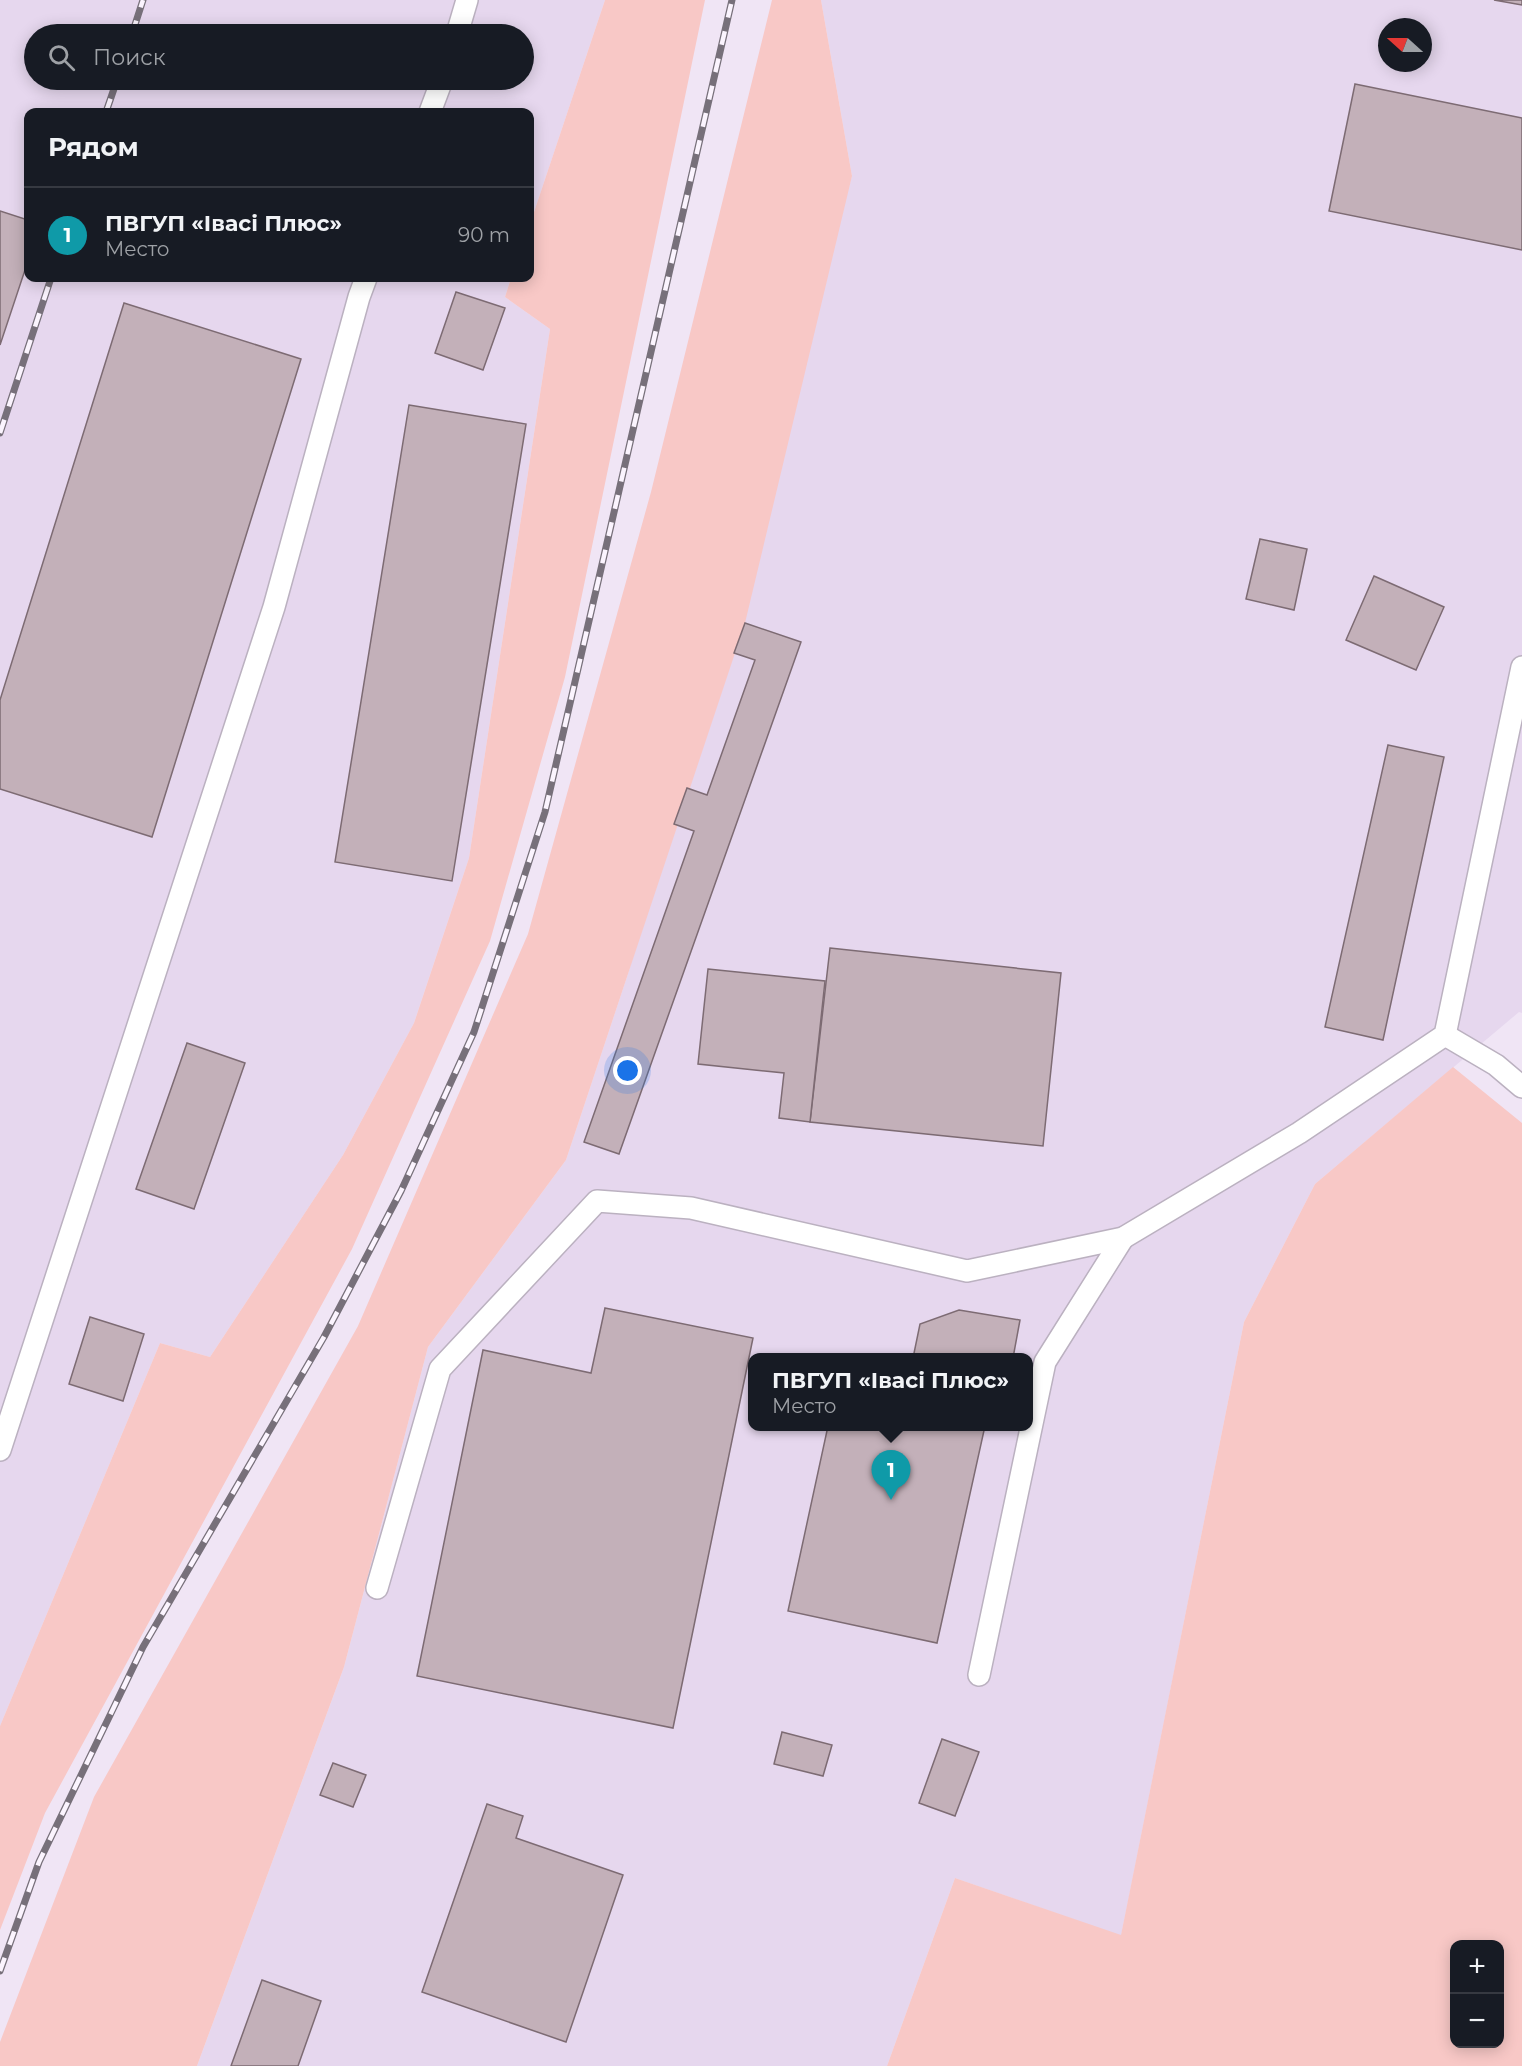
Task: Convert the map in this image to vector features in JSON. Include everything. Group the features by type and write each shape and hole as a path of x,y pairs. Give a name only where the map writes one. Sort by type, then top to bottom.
{"lane":[{"path":"460,24 467,0"},
{"path":"432,108 438,90"},
{"path":"0,1450 274,608 365,282"},
{"path":"377,1588 440,1369 597,1201 691,1208 967,1271 1123,1238 1299,1133 1445,1035 1522,667"},
{"path":"1445,1035 1496,1065 1522,1087"},
{"path":"1033,1415 1044,1362 1123,1238"},
{"path":"979,1675 1030,1431"}],"shaded area":[{"path":"0,0 605,0 534,212 534,108 24,108 24,282 510,282 505,297 550,329 469,858 414,1023 343,1155 210,1357 160,1343 0,1726"},
{"path":"605,0 705,0 565,677 490,941 352,1249 45,1813 0,1930 0,1726 160,1343 210,1357 343,1155 414,1023 469,858 550,329 505,297 510,282 534,282 534,212"},
{"path":"772,0 821,0 852,176 745,623 566,1160 428,1347 344,1667 197,2066 0,2066 0,2042 94,1797 358,1326 528,934 651,492"},
{"path":"821,0 1522,0 1522,1013 1519,1012 1315,1184 1244,1322 1121,1936 955,1878 887,2066 197,2066 344,1667 428,1347 566,1160 628,974 852,176"},
{"path":"1453,1067 1522,1123 1522,2066 887,2066 955,1878 1121,1935 1244,1322 1315,1184"}],"building":[{"path":"1494,0 1522,0 1522,5"},
{"path":"1355,84 1522,118 1522,250 1329,211"},
{"path":"0,211 24,219 24,273 0,345"},
{"path":"456,292 505,308 483,370 435,353"},
{"path":"124,303 301,359 152,837 0,789 0,700"},
{"path":"409,405 526,424 452,881 335,862"},
{"path":"1260,539 1307,549 1294,610 1246,599"},
{"path":"1374,576 1444,607 1416,670 1346,640"},
{"path":"745,623 801,642 619,1154 584,1142 694,831 674,824 687,788 707,795 755,660 734,653"},
{"path":"1388,745 1444,757 1383,1040 1325,1027"},
{"path":"830,948 1061,973 1043,1146 810,1122"},
{"path":"708,969 825,981 810,1122 779,1118 784,1073 698,1064"},
{"path":"187,1043 245,1063 194,1209 136,1189"},
{"path":"605,1308 753,1338 750,1353 748,1353 748,1362 673,1728 417,1676 483,1350 591,1373"},
{"path":"959,1310 1020,1320 1014,1353 914,1353 920,1324"},
{"path":"90,1317 144,1334 123,1401 69,1384"},
{"path":"827,1431 984,1431 937,1643 788,1611"},
{"path":"782,1732 832,1745 823,1776 774,1764"},
{"path":"942,1739 979,1752 955,1816 919,1803"},
{"path":"333,1763 366,1775 353,1807 320,1795"},
{"path":"487,1804 523,1816 516,1838 623,1875 566,2042 422,1992"},
{"path":"262,1980 321,2001 298,2066 231,2066"}],"railway":[{"path":"135,24 143,0"},
{"path":"0,1971 39,1862 143,1647 324,1337 401,1191 474,1032 545,812 732,0"},
{"path":"107,108 114,90"},
{"path":"0,433 50,282"}],"place":[{"name":"ПВГУП «Івасі Плюс»","path":"891,1500"}]}
